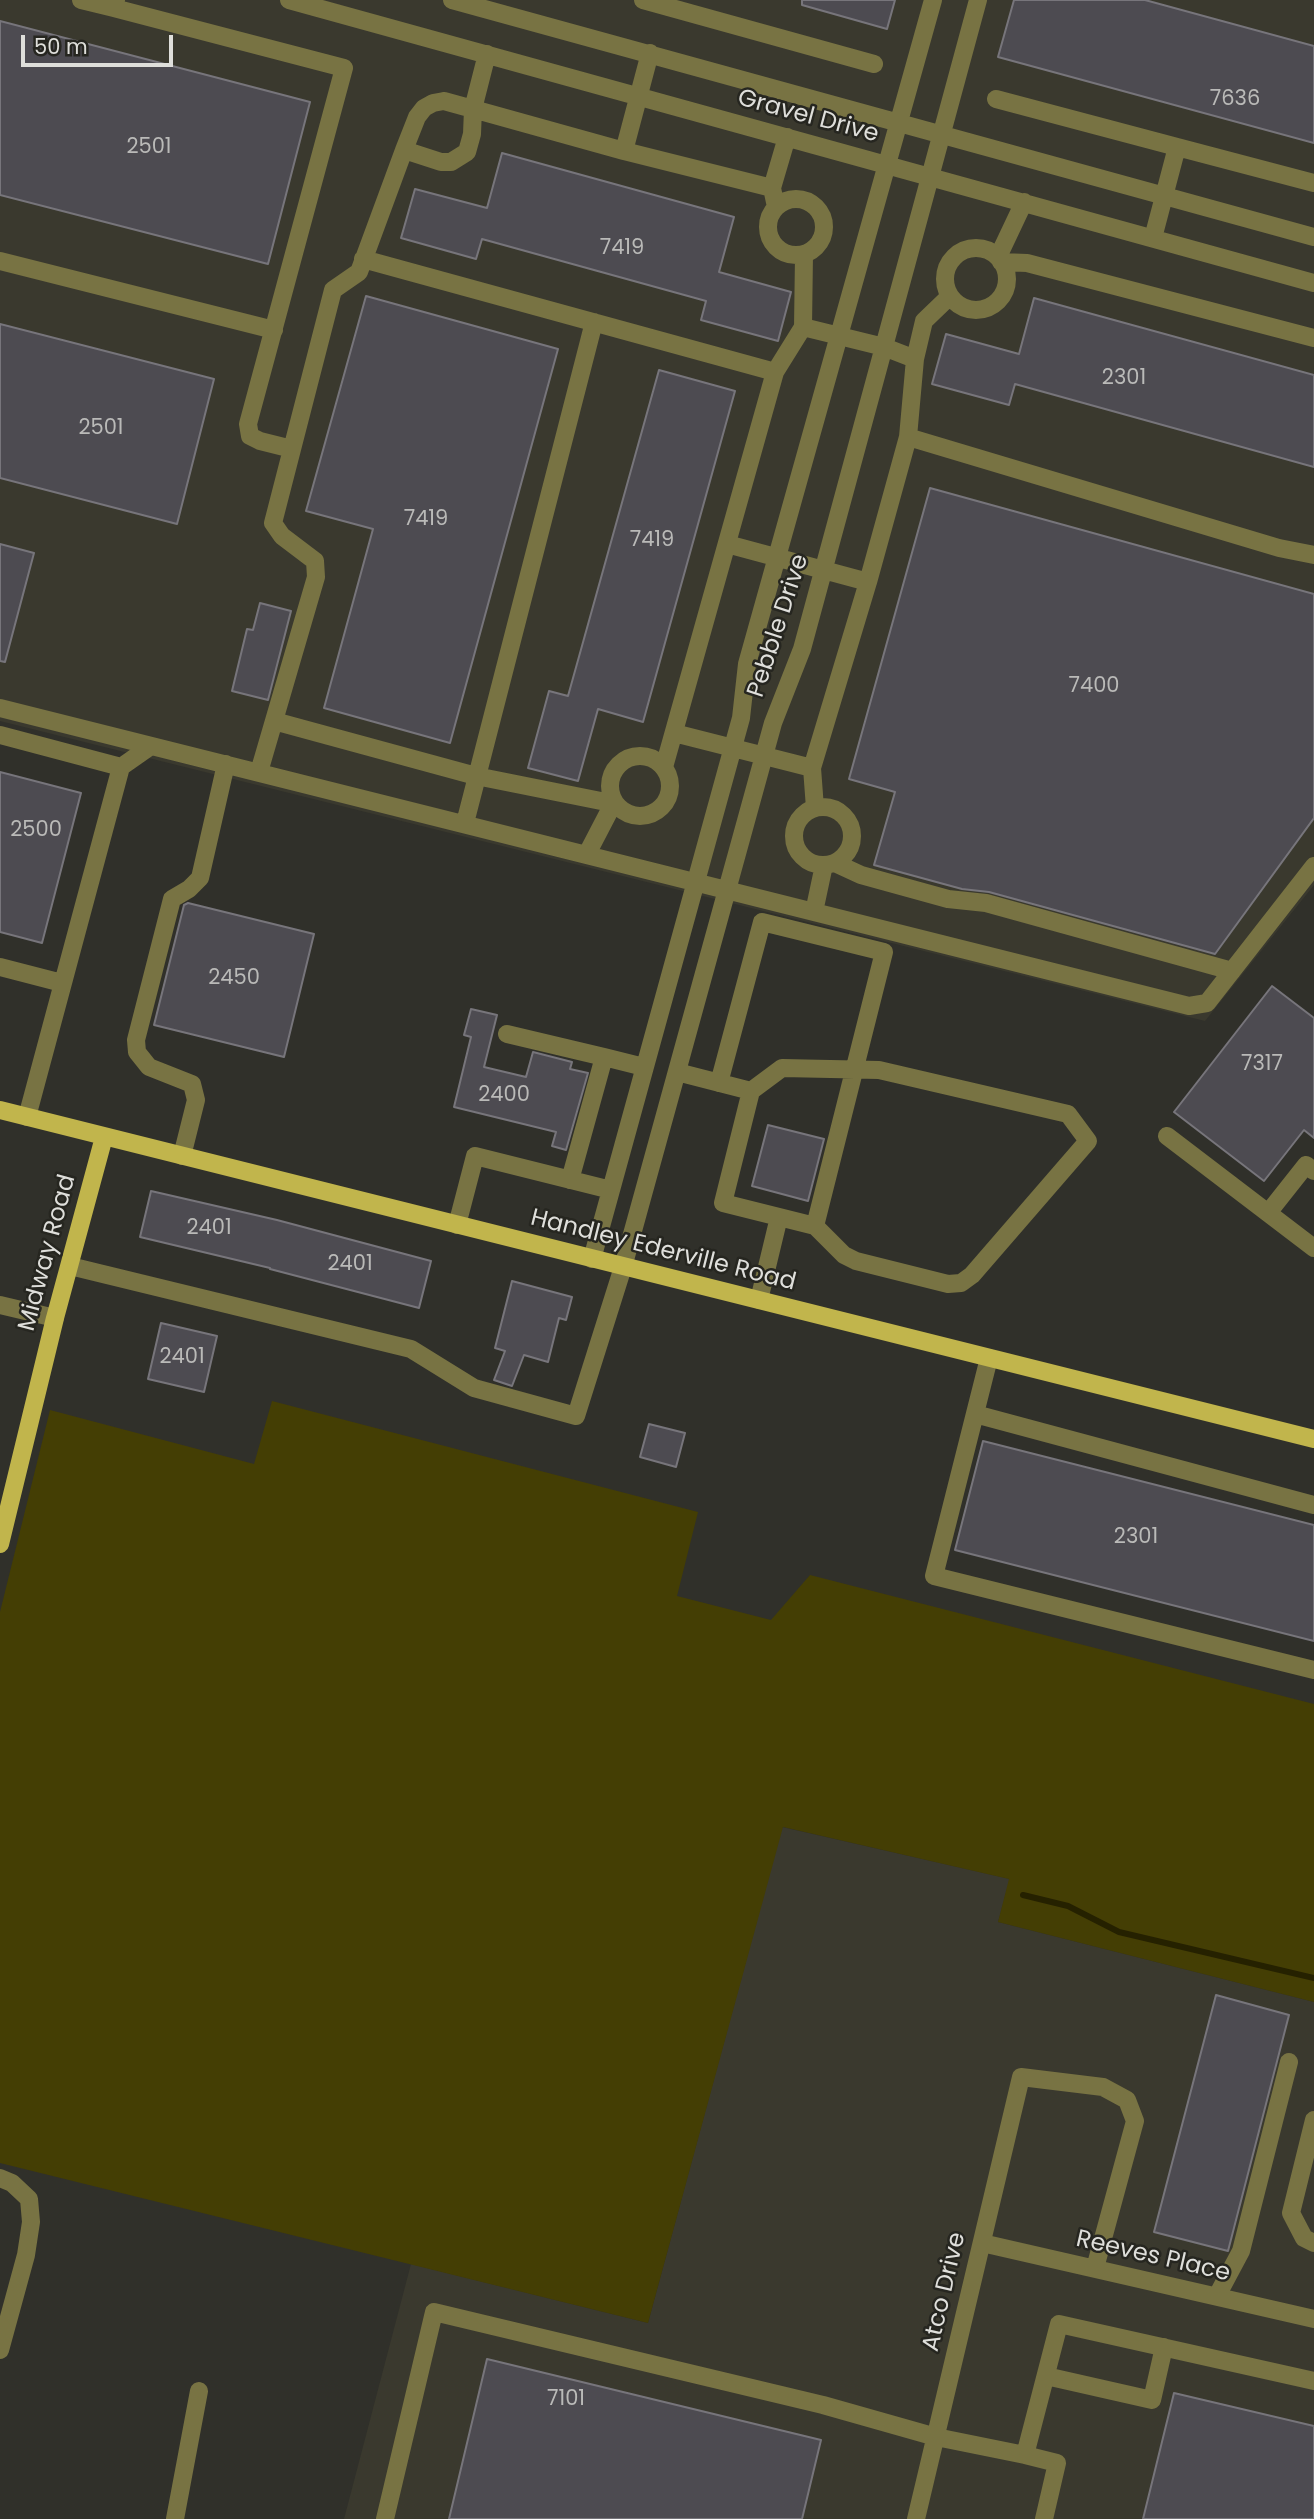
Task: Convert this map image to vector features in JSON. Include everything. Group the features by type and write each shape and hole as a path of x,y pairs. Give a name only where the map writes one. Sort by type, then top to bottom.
{"main road":[{"name":"Handley Ederville Road","path":"0,1110 1314,1439"},
{"name":"Midway Road","path":"0,1544 55,1318 104,1137"}],"street":[{"path":"81,0 115,4 344,68 248,424 250,436 292,449"},
{"name":"Gravel Drive","path":"289,0 1314,283"},
{"name":"Gravel Drive","path":"452,0 1314,237"},
{"path":"643,0 874,64"},
{"name":"Pebble Drive","path":"592,1259 741,718 747,664 776,556 933,0"},
{"name":"Pebble Drive","path":"70,1266 411,1349 474,1388 576,1416 624,1267 773,723 802,649 978,0"},
{"path":"624,151 650,53"},
{"path":"404,150 441,162 460,158 467,152 472,134 473,109 487,54"},
{"path":"996,99 1314,183"},
{"path":"259,772 316,577 315,561 282,536 273,523 333,290 359,272 417,117 424,108 443,101 772,188"},
{"path":"776,207 772,188 788,137"},
{"path":"1153,238 1177,147"},
{"path":"793,199 812,203 819,210 825,227 823,236 813,251 804,255 787,254 772,244 767,225 776,207 793,199"},
{"path":"1024,202 1000,259 1006,274 1003,294 989,307 970,309 961,306 950,296 945,281 946,271 951,261 959,254 979,248 1000,259 1027,263 1314,338"},
{"path":"664,767 775,372 803,327 804,255"},
{"path":"363,259 775,372"},
{"path":"0,261 275,330"},
{"path":"815,808 813,768 908,437 915,359 924,321 950,296"},
{"path":"464,823 594,322"},
{"path":"803,327 884,347 915,359"},
{"path":"908,437 1279,548 1314,555"},
{"path":"727,544 868,582"},
{"path":"0,708 1189,1006 1207,1003 1314,866"},
{"path":"274,721 476,776 614,804 632,815 650,814 665,803 671,785 664,767 639,755 622,762 611,777 614,804 587,854"},
{"path":"674,733 813,768"},
{"path":"0,735 121,766"},
{"path":"27,1117 121,766 151,746"},
{"path":"182,1156 196,1100 192,1084 149,1067 137,1052 136,1040 172,899 200,878 226,764"},
{"path":"814,912 829,864 847,853 851,845 851,827 847,819 832,808 815,808 800,818 794,836 800,853 806,860 829,864 936,896 986,903 1232,971"},
{"path":"719,1083 762,922 884,952 815,1226"},
{"path":"0,967 62,983"},
{"path":"656,1026 688,1034"},
{"path":"507,1034 644,1067"},
{"path":"570,1180 604,1057"},
{"path":"782,1068 879,1070 1068,1114 1088,1141 972,1275 961,1283 948,1284 856,1261 844,1255 815,1226 723,1203 751,1091 782,1068"},
{"path":"677,1072 751,1091"},
{"path":"626,1135 658,1142"},
{"path":"1167,1136 1314,1248"},
{"path":"457,1225 475,1156 611,1190"},
{"path":"1268,1213 1306,1165 1314,1171"},
{"path":"758,1300 779,1217"},
{"path":"0,1305 55,1318"},
{"path":"989,1358 934,1576 1314,1670"},
{"path":"975,1414 1314,1505"},
{"path":"1217,2296 1241,2252 1289,2062"},
{"name":"Atco Drive","path":"916,2519 1021,2077 1103,2087 1127,2100 1135,2121 1095,2268"},
{"path":"1314,2120 1291,2213 1304,2238 1314,2243"},
{"path":"0,2178 12,2183 29,2199 31,2222 26,2255 0,2350"},
{"name":"Reeves Place","path":"982,2242 1314,2317"},
{"path":"384,2519 434,2312 823,2406 936,2437 1057,2463 1044,2519"},
{"path":"1025,2455 1059,2323 1314,2381"},
{"path":"1046,2376 1152,2400 1164,2347"},
{"path":"175,2519 199,2392"}],"shaded area":[{"path":"0,0 1314,0 1314,885 1205,1021 0,721"},
{"path":"272,1401 698,1512 677,1596 771,1620 810,1575 1314,1704 1314,2002 998,1922 1009,1879 783,1827 648,2323 0,2163 0,1612 50,1410 254,1464"},
{"path":"782,1827 1010,1879 998,1922 1314,2002 1314,2519 344,2519 411,2264 648,2323"}],"building":[{"path":"802,0 895,0 887,29 802,5"},
{"path":"1014,0 1145,0 1314,46 1314,143 998,57"},
{"path":"0,21 310,102 268,264 0,195"},
{"path":"502,153 734,217 719,272 791,292 778,341 701,320 706,301 482,239 476,259 401,238 415,189 487,208"},
{"path":"366,296 558,349 450,743 324,708 373,529 306,511"},
{"path":"1034,298 1314,375 1314,467 1015,384 1009,405 932,384 946,334 1019,354"},
{"path":"0,324 214,379 177,524 0,478"},
{"path":"659,370 735,391 643,722 598,709 578,781 528,768 549,691 568,696"},
{"path":"930,488 1314,594 1314,818 1215,954 989,892 962,889 874,865 895,792 849,779"},
{"path":"0,544 34,553 5,662 0,661"},
{"path":"260,603 291,611 268,700 232,691 247,629 253,630"},
{"path":"0,772 81,793 42,943 0,932"},
{"path":"188,903 314,934 284,1057 154,1025 184,905"},
{"path":"1272,986 1314,1018 1314,1138 1304,1130 1264,1181 1174,1112"},
{"path":"471,1009 497,1015 484,1067 526,1077 533,1052 572,1062 570,1069 588,1073 566,1150 552,1146 556,1132 454,1107 471,1037 464,1035"},
{"path":"768,1125 824,1139 808,1201 752,1186"},
{"path":"151,1191 277,1220 431,1261 419,1308 140,1237"},
{"path":"512,1281 572,1297 566,1320 559,1318 548,1362 524,1355 512,1386 494,1380 505,1351 495,1348"},
{"path":"161,1323 217,1336 204,1392 148,1379"},
{"path":"649,1424 685,1433 676,1467 640,1457"},
{"path":"983,1441 1314,1525 1314,1641 955,1550"},
{"path":"1216,1995 1289,2015 1228,2251 1154,2232"},
{"path":"487,2359 821,2440 802,2519 449,2519"},
{"path":"1174,2393 1314,2426 1314,2519 1143,2519"}],"waterway":[{"path":"1023,1895 1068,1906 1119,1932 1314,1978"}]}
